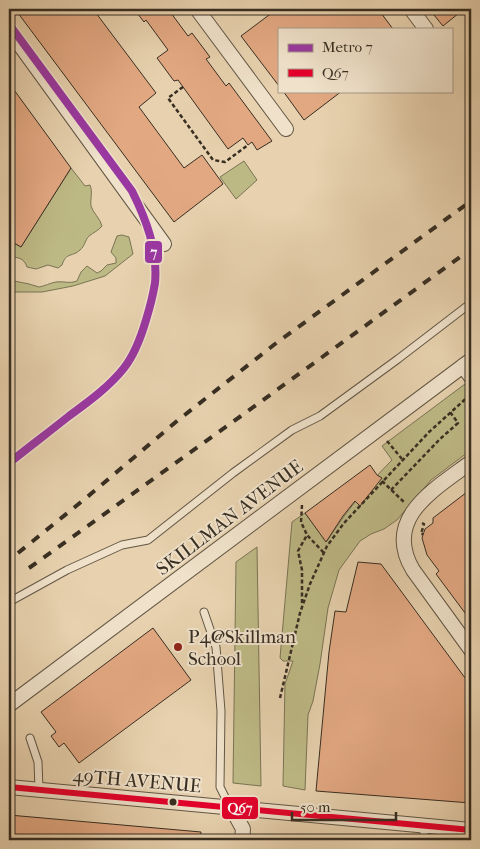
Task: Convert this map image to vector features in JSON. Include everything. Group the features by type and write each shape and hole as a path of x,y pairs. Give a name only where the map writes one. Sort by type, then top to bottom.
{"street":[{"path":"197,9 286,129"},
{"path":"411,9 425,28"},
{"path":"9,30 164,244"},
{"name":"SKILLMAN AVENUE","path":"9,705 469,367"},
{"path":"471,462 431,492 415,508 408,519 404,532 404,545 410,564 471,650"},
{"name":"49TH AVENUE","path":"9,787 471,830"},
{"path":"230,807 243,829 242,840"}],"lane":[{"path":"9,602 67,570 122,545 148,540 248,462 292,430 320,416 471,303"},
{"path":"204,612 216,648 221,711 220,787 230,807"},
{"path":"30,738 38,762 39,789"},
{"path":"424,826 424,840"}],"path":[{"path":"183,87 168,98 213,160 224,162 248,145"},
{"path":"280,698 302,606 327,546 344,523 382,481 429,432 471,394"},
{"path":"391,490 458,423 450,412"},
{"path":"387,441 403,460"},
{"path":"382,481 404,502 415,508"},
{"path":"302,505 302,522 307,535 324,553"},
{"path":"421,523 424,524 421,534 424,534"},
{"path":"302,606 302,570 298,551 307,535"}],"shaded area":[{"path":"244,161 257,180 236,199 220,177"},
{"path":"71,168 85,186 90,185 91,206 102,226 89,236 80,250 68,256 58,268 48,265 36,269 27,267 20,259 9,257 9,240 21,247"},
{"path":"117,236 129,237 133,254 105,276 73,286 42,292 9,292 9,280 39,287 56,282 77,281 81,272 87,266 97,273 101,271 107,265 116,263 116,258 111,252"},
{"path":"465,384 471,391 471,450 431,480 397,520 360,541 339,570 328,608 320,664 313,701 308,715 305,790 283,786 285,684 293,661 283,661 280,658 292,522 305,513 327,541 357,499 392,460 382,446"},
{"path":"257,547 261,786 233,783 236,562"}],"building":[{"path":"15,9 93,9 156,93 139,107 184,168 202,155 223,184 174,222"},
{"path":"134,9 168,9 188,36 192,33 210,57 206,59 226,86 229,83 272,141 257,150 252,142 248,145 243,138 228,149 178,80 174,81 157,58 168,50 146,20 144,22"},
{"path":"277,9 378,9 392,28 278,28 278,85 241,36"},
{"path":"442,9 464,9 443,26 434,15"},
{"path":"9,83 71,168 21,247 9,240"},
{"path":"284,92 341,92 304,120"},
{"path":"370,465 377,475 382,478 360,506 355,501 326,542 305,513"},
{"path":"471,489 471,621 436,574 439,571 427,555 422,538 425,529 433,523 433,518"},
{"path":"358,562 381,564 471,686 471,803 316,791 329,652 335,611 346,612"},
{"path":"153,628 191,680 79,763 64,743 59,747 51,736 56,732 41,712"},
{"path":"9,815 201,832 200,840 9,840"}],"railway":[{"path":"18,553 177,421 275,344 471,201"},
{"path":"29,568 471,249"}],"metro line":[{"name":"7","path":"9,24 132,191 150,235 155,259 155,283 150,306 140,339 128,363 112,382 98,394 9,463"}],"transit line":[{"name":"Q67","path":"9,787 471,830"}],"place":[{"name":"P4@Skillman School","path":"178,647"}]}
